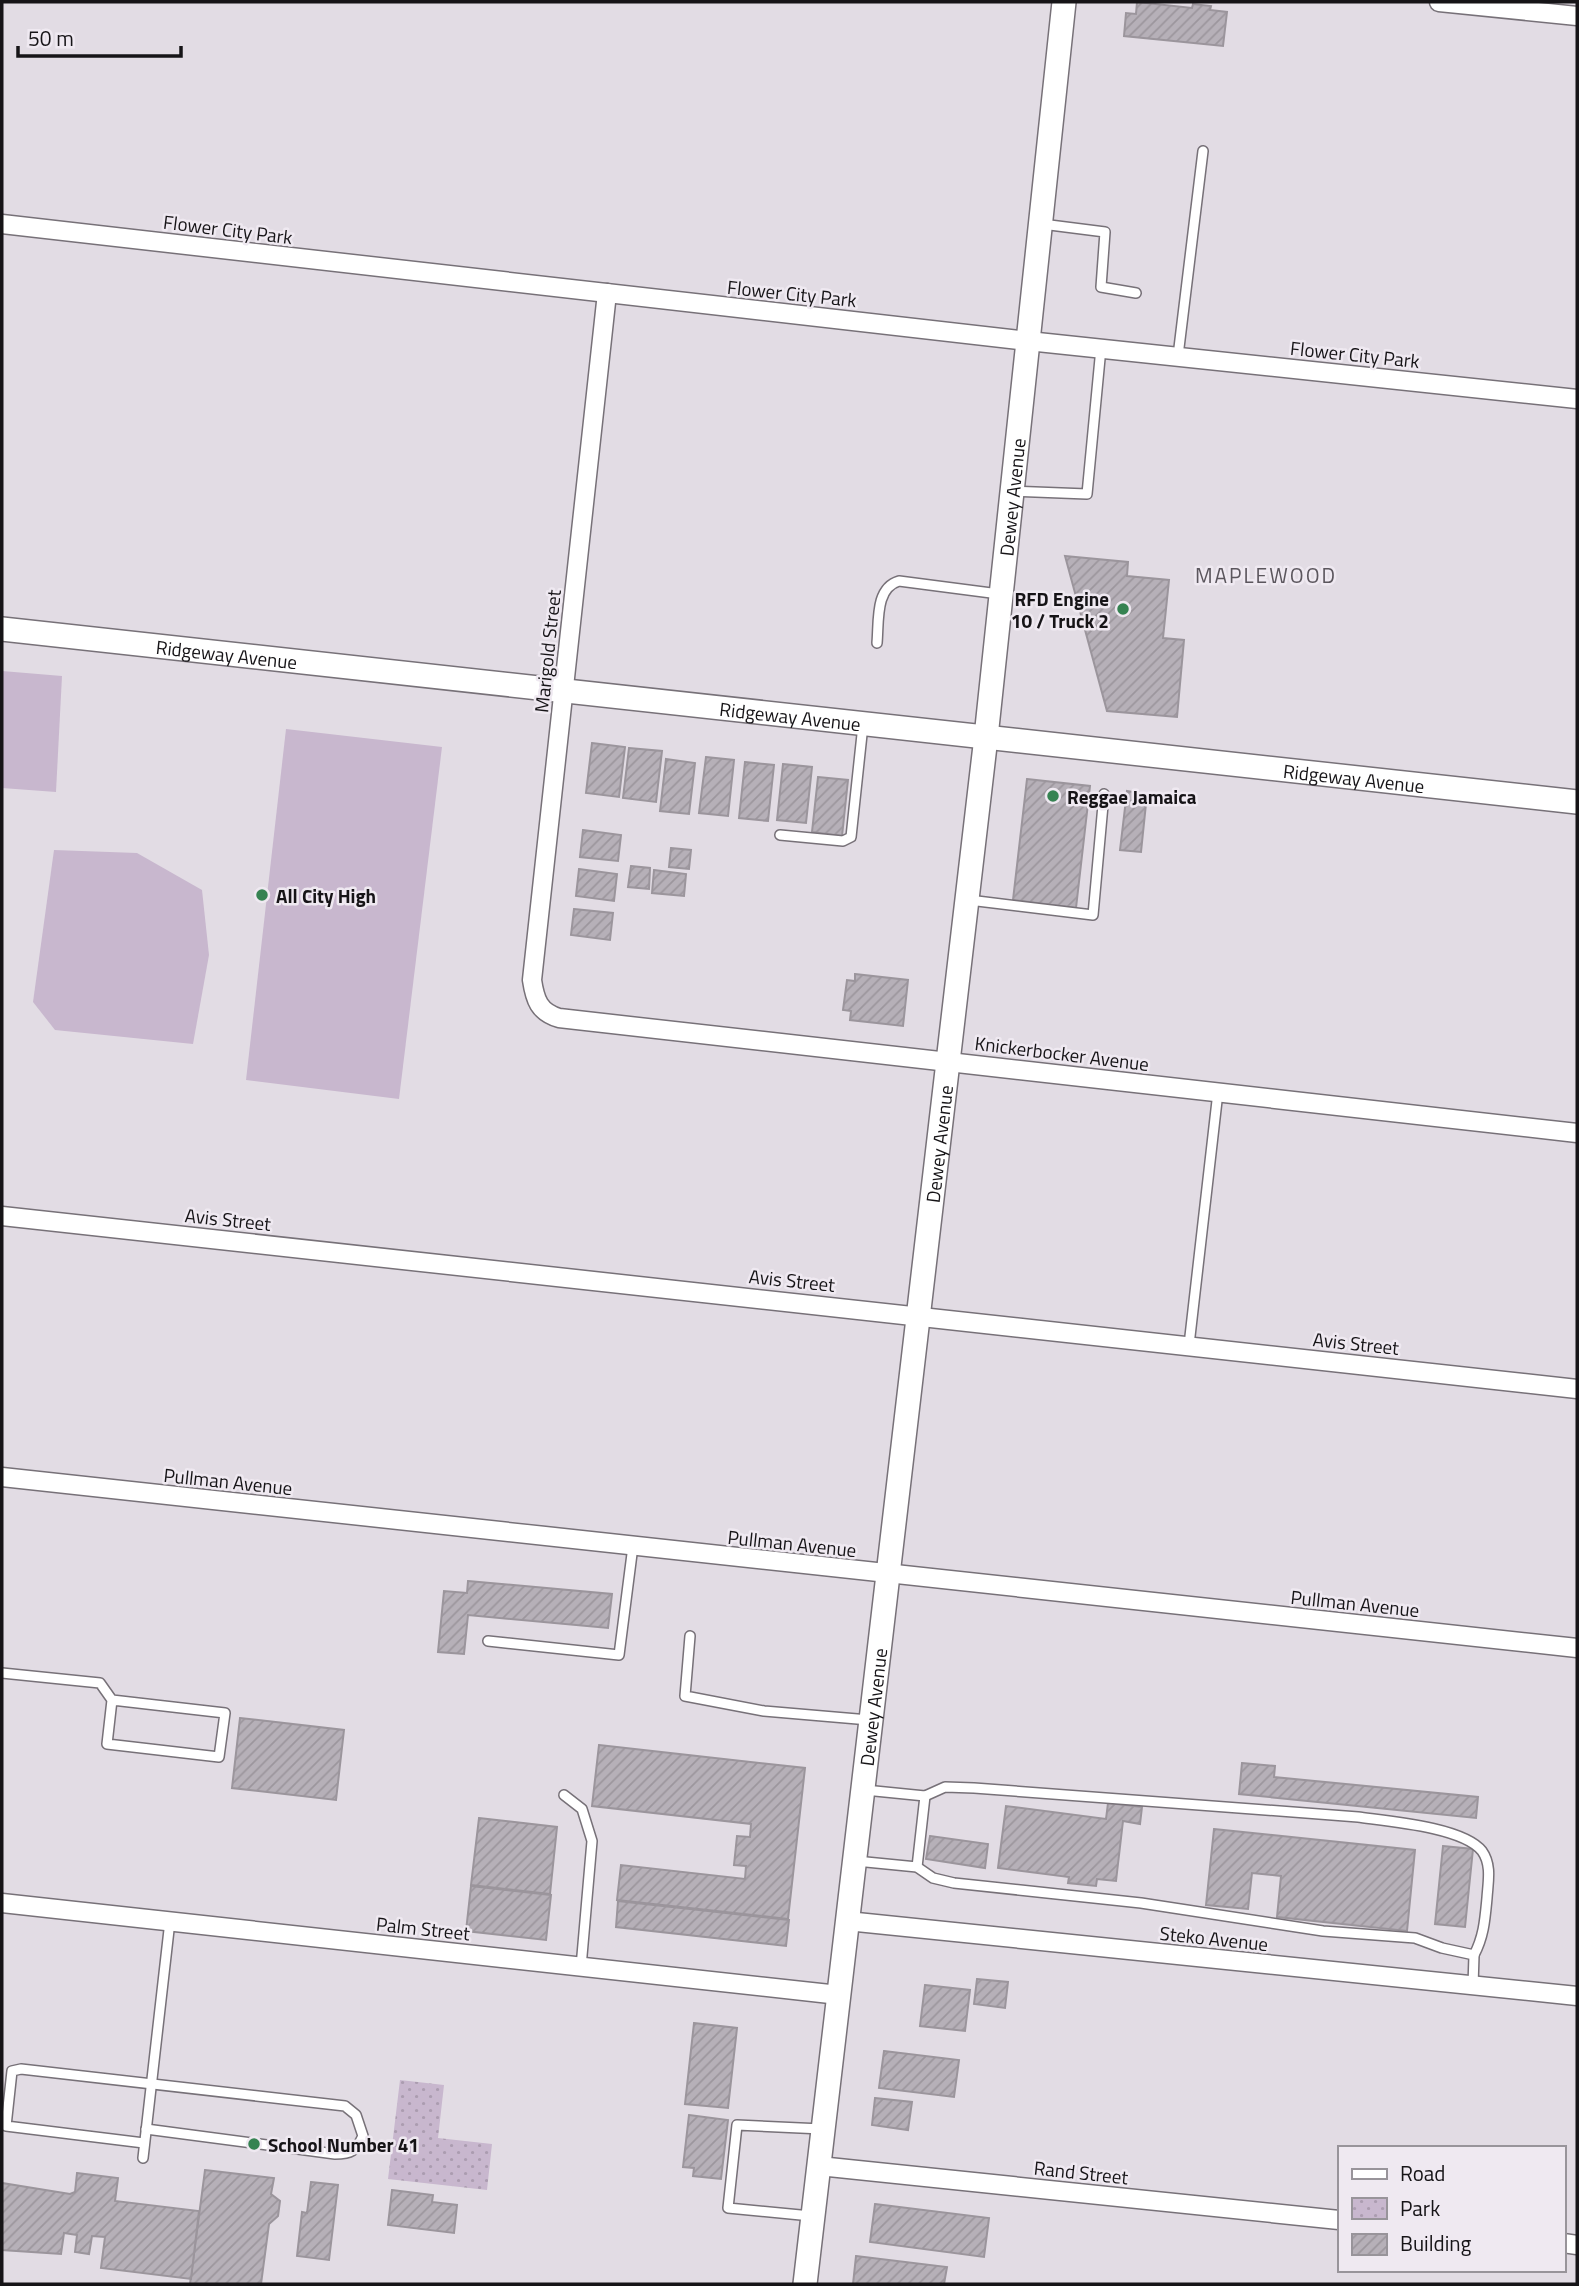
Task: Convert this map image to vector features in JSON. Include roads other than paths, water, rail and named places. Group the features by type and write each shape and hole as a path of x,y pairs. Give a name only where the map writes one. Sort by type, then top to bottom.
{"street":[{"name":"Dewey Avenue","path":"805,2284 986,737 1063,2"},
{"path":"1440,2 1577,16"},
{"name":"Flower City Park","path":"2,224 1028,341 1577,399"},
{"name":"Marigold Street","path":"543,1011 534,997 532,980 607,293"},
{"name":"Ridgeway Avenue","path":"2,629 1577,802"},
{"name":"Knickerbocker Avenue","path":"543,1011 559,1018 1577,1133"},
{"name":"Avis Street","path":"2,1216 1577,1389"},
{"name":"Pullman Avenue","path":"2,1477 1577,1648"},
{"name":"Palm Street","path":"2,1903 839,1995"},
{"name":"Steko Avenue","path":"848,1921 1577,1996"},
{"name":"Rand Street","path":"819,2166 1338,2220"}],"lane":[{"path":"1178,356 1203,151"},
{"path":"1040,224 1105,232 1101,287 1136,293"},
{"path":"1012,491 1087,494 1101,348"},
{"path":"877,643 883,591 889,584 899,581 1001,595"},
{"path":"780,835 843,841 851,837 863,724"},
{"path":"967,900 1093,915 1104,794"},
{"path":"1189,1345 1218,1092"},
{"path":"488,1641 619,1655 633,1546"},
{"path":"690,1636 685,1696 764,1711 871,1720"},
{"path":"2,1673 100,1683 112,1700 107,1744 219,1758 225,1713 112,1700"},
{"path":"863,1790 925,1796 945,1787 974,1788 1358,1817 1411,1825 1464,1839 1481,1850 1490,1868 1484,1936 1474,1955 1473,1986"},
{"path":"564,1795 582,1809 592,1840 581,1966"},
{"path":"917,1867 925,1796"},
{"path":"855,1861 917,1867 933,1878 954,1883 1142,1903 1323,1931 1415,1938 1474,1955"},
{"path":"143,2158 170,1921"},
{"path":"144,2143 6,2126 12,2071 21,2069 345,2106 356,2115 363,2136 357,2149 348,2154 335,2154 146,2129"},
{"path":"813,2217 728,2208 737,2125 823,2129"}],"place":[{"name":"RFD Engine 10 / Truck 2","path":"1123,609"},
{"name":"Reggae Jamaica","path":"1053,796"},
{"name":"All City High","path":"262,895"},
{"name":"School Number 41","path":"254,2144"}],"district":[{"name":"MAPLEWOOD","path":"1266,575"}]}
